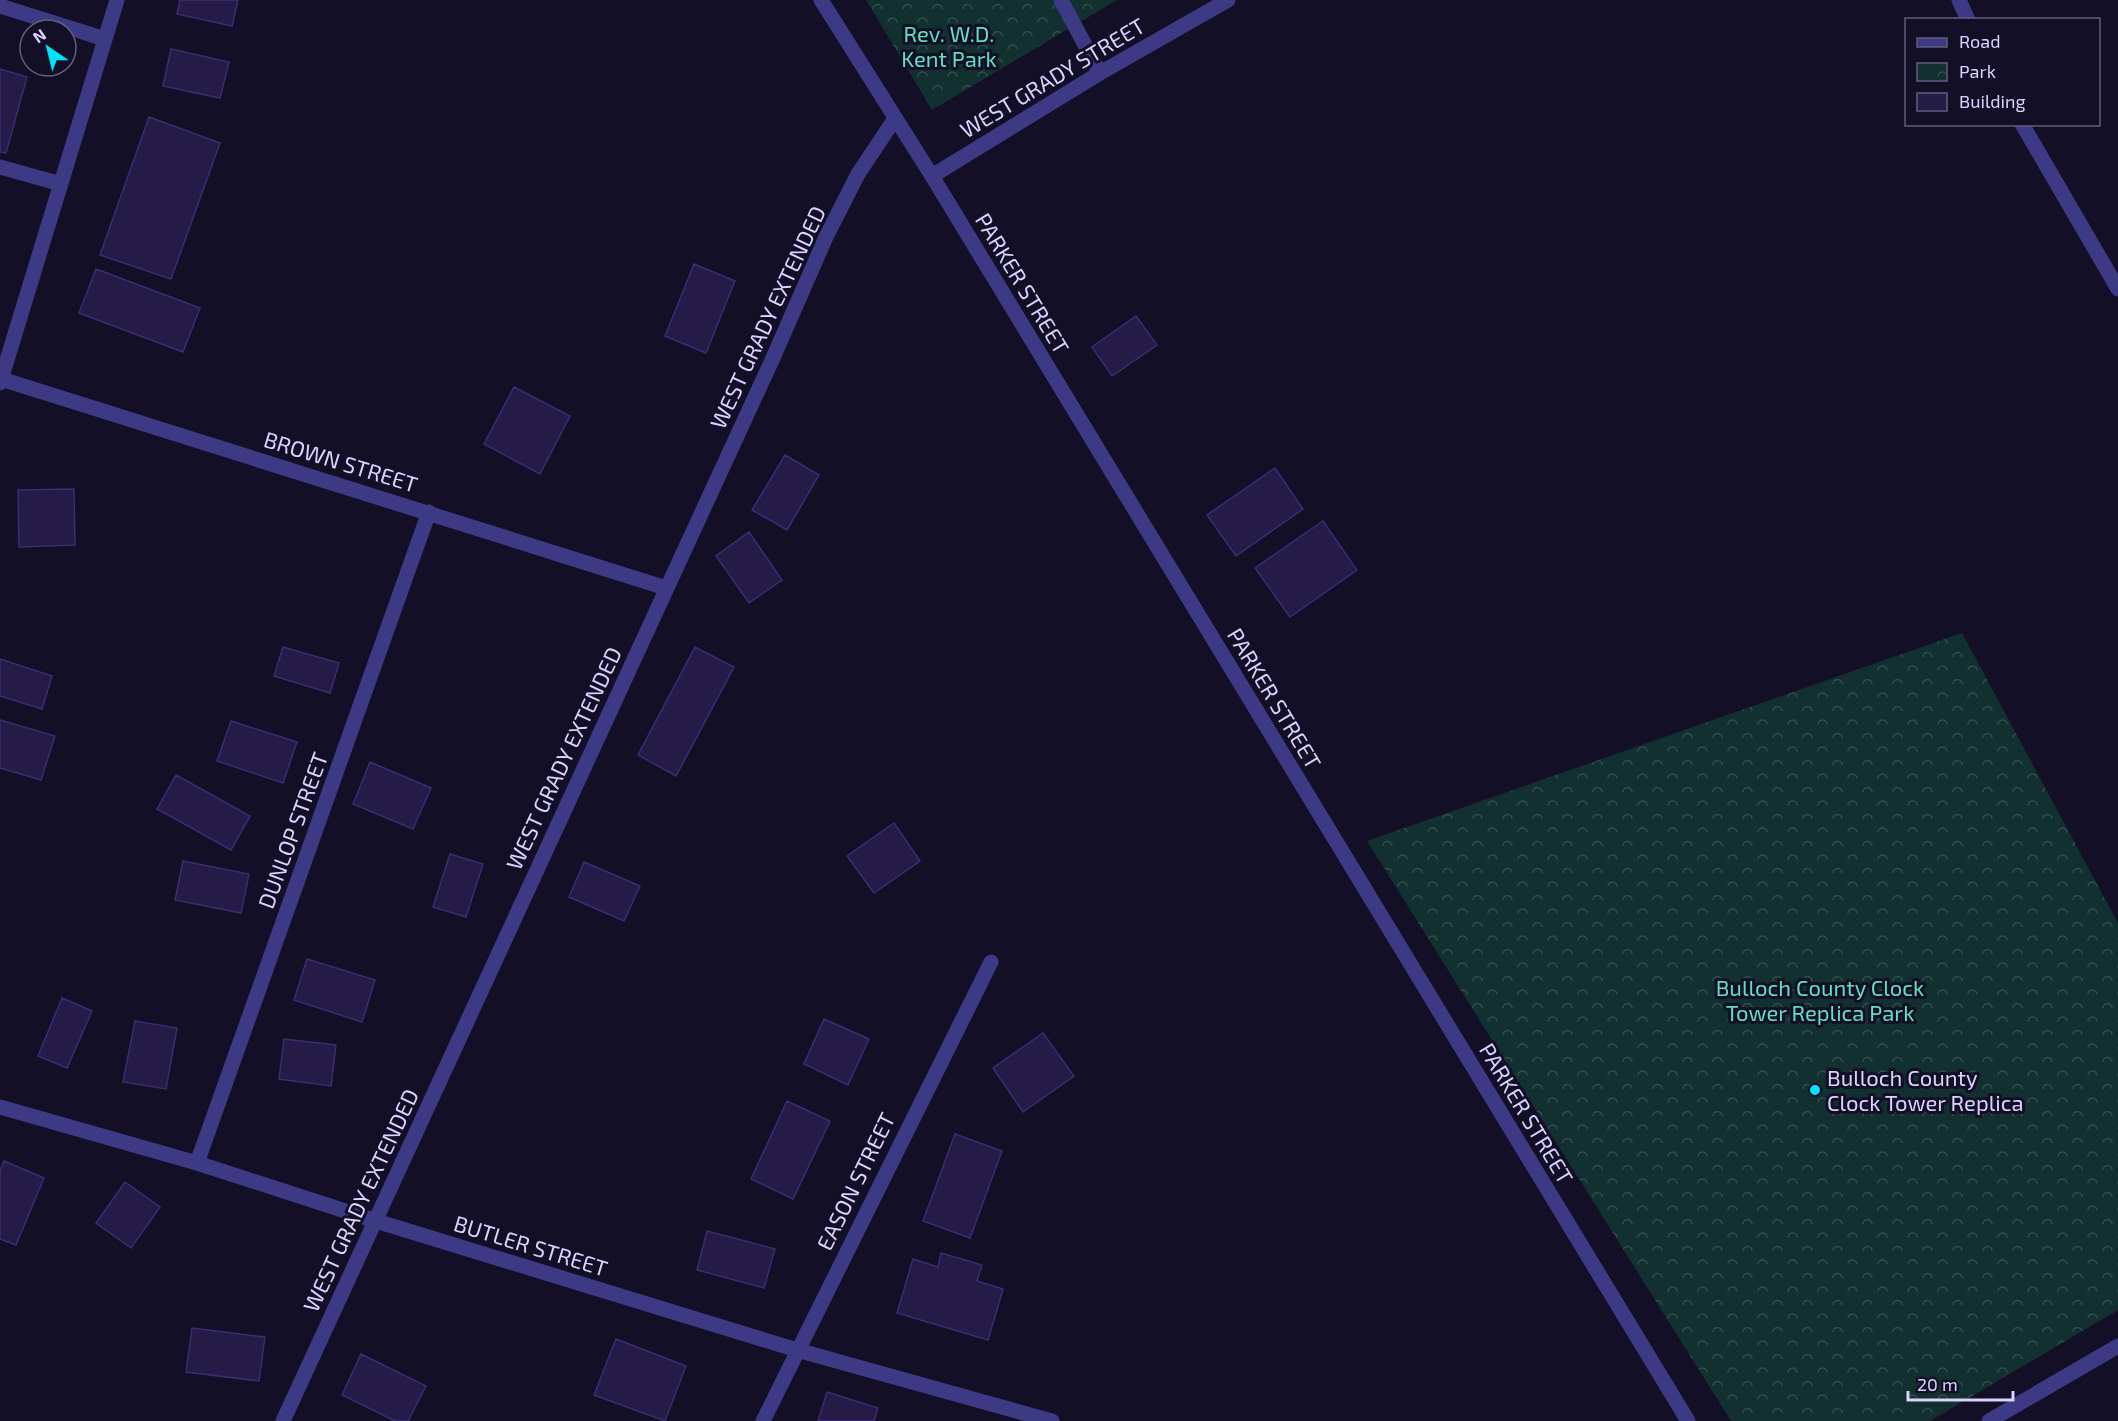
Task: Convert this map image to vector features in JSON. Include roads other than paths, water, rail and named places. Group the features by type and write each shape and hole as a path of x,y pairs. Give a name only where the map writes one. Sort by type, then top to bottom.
{"street":[{"path":"1,381 117,0"},
{"name":"PARKER STREET","path":"821,0 894,120 932,176 1688,1421"},
{"path":"1061,0 1101,73"},
{"name":"WEST GRADY STREET","path":"932,176 1101,73 1228,0"},
{"path":"1959,0 1967,18"},
{"path":"0,6 105,39"},
{"name":"WEST GRADY EXTENDED","path":"283,1421 826,237 858,174 894,120"},
{"path":"2023,126 2118,289"},
{"path":"0,167 61,184"},
{"name":"BROWN STREET","path":"1,381 429,512 666,588"},
{"name":"DUNLOP STREET","path":"197,1163 429,512"},
{"name":"EASON STREET","path":"763,1421 991,963"},
{"name":"BUTLER STREET","path":"0,1107 197,1163 375,1221 797,1350 972,1401 1052,1421"},
{"path":"1989,1421 2118,1346"}],"place":[{"name":"Bulloch County Clock Tower Replica","path":"1815,1090"}],"park label":[{"name":"Rev. W.D. Kent Park","path":"949,46"},
{"name":"Bulloch County Clock Tower Replica Park","path":"1820,1000"}]}
